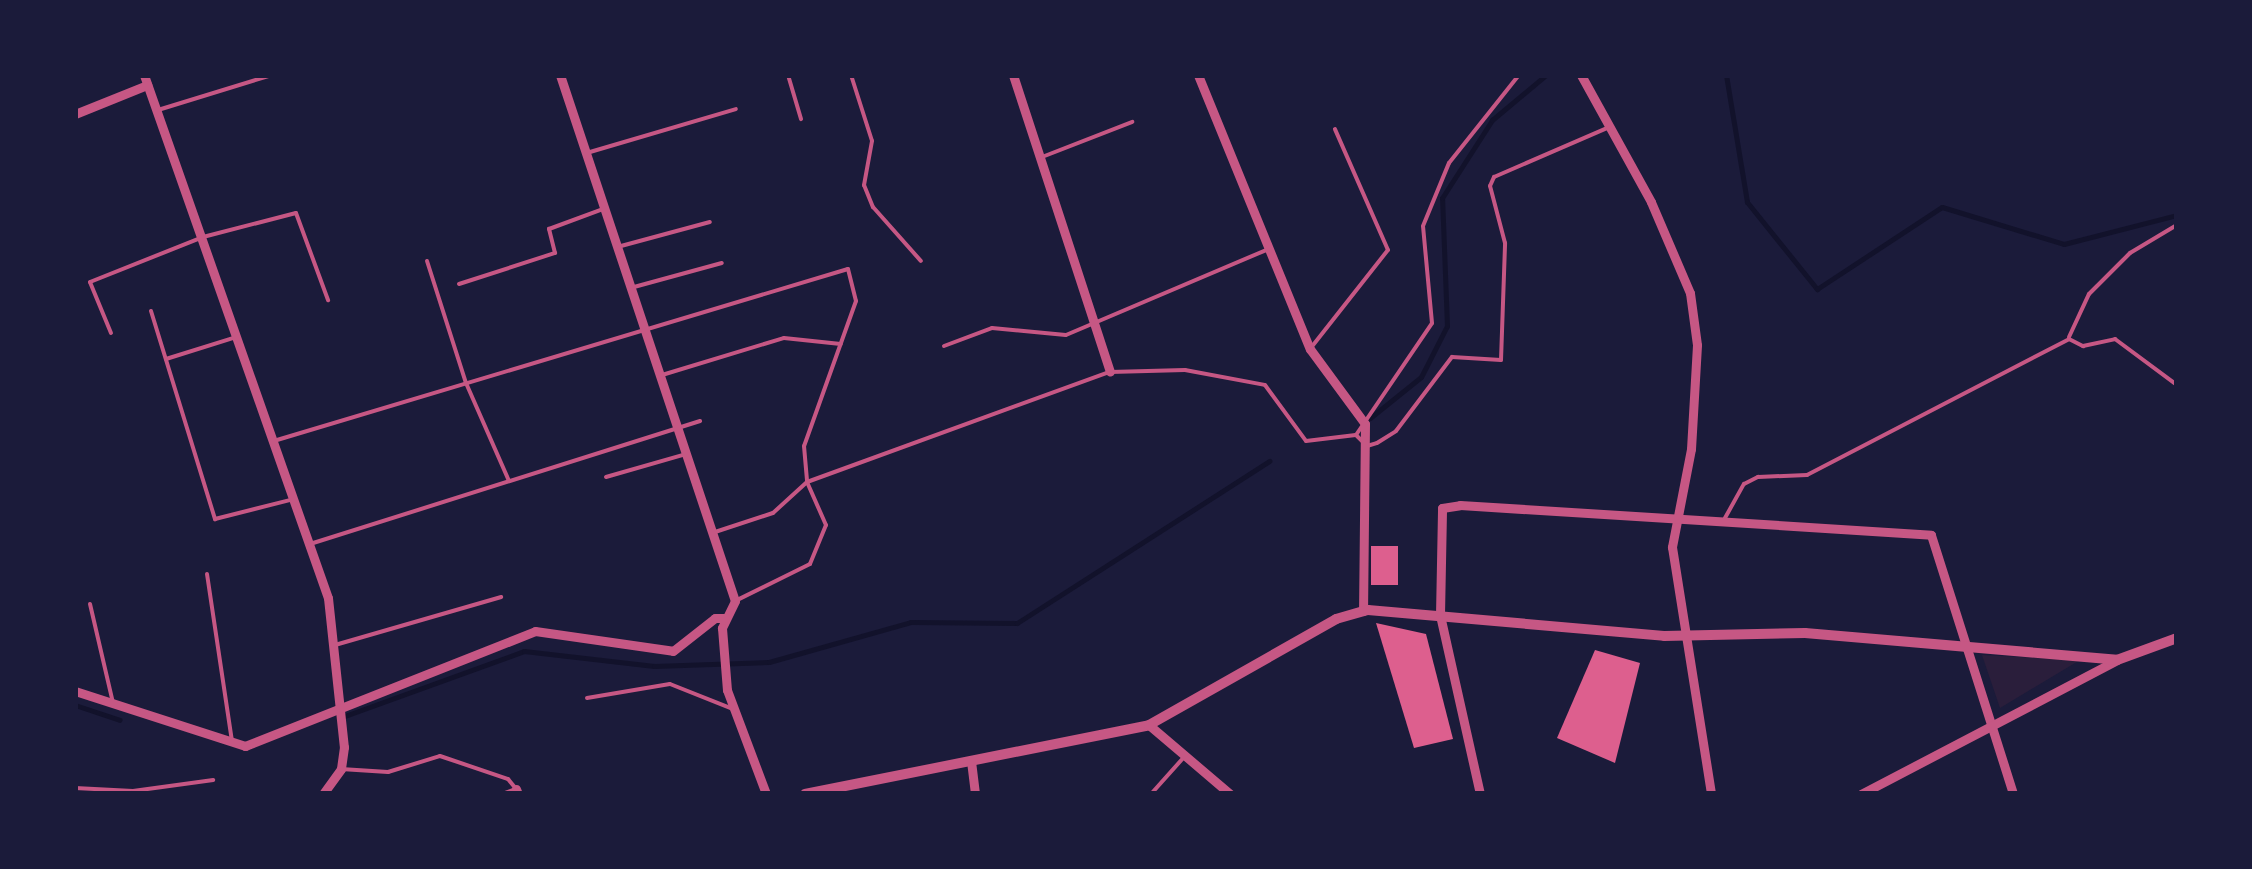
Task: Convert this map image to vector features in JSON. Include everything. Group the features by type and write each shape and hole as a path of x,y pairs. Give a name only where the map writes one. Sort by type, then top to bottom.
{"street":[{"path":"560,75 735,601 724,623 727,690 766,794"},
{"path":"1013,75 1110,372"},
{"path":"1198,75 1310,349 1365,424 1363,611"},
{"path":"1582,75 1612,126 1690,293 1697,345 1691,449 1677,519 1674,578 1689,632 1692,697 1711,794"},
{"path":"75,114 146,80 158,110 296,498 335,645 340,769 323,794"},
{"path":"1480,794 1440,616 1442,508 1725,518 1930,535 1969,646 2013,794"},
{"path":"806,794 1149,724 1320,628 1363,611 1969,646 2117,660"},
{"path":"75,691 245,746 534,631 673,651 715,618 724,623"},
{"path":"1861,794 2117,660 2177,638"},
{"path":"1149,724 1230,794"},
{"path":"971,761 975,794"}],"lane":[{"path":"158,110 272,75"},
{"path":"788,75 801,119"},
{"path":"852,75 872,141 864,186 874,207 921,261"},
{"path":"712,533 773,513 807,482 1110,372 1185,370 1265,385 1306,441 1356,435 1432,323 1423,226 1449,162 1519,75"},
{"path":"585,153 736,108"},
{"path":"1042,158 1132,122"},
{"path":"1356,435 1367,446 1396,431 1452,357 1502,360 1506,243 1490,186 1494,177 1612,126"},
{"path":"1310,349 1388,250 1335,128"},
{"path":"458,284 555,253 549,230 603,209"},
{"path":"111,334 90,282 203,237 296,214 328,300"},
{"path":"616,247 710,222"},
{"path":"1725,518 1744,484 1758,476 1806,475 1824,468 2069,338 2090,294 2130,253 2177,225"},
{"path":"944,346 992,328 1066,335 1269,249"},
{"path":"427,261 466,383 509,481"},
{"path":"630,288 722,263"},
{"path":"276,440 848,269 856,301 804,446 807,482 826,525 810,564 735,601"},
{"path":"151,311 216,519 296,498"},
{"path":"166,360 239,336"},
{"path":"659,376 784,338 842,344"},
{"path":"2069,338 2083,346 2115,339 2177,386"},
{"path":"310,544 700,421"},
{"path":"606,477 686,454"},
{"path":"207,574 232,742"},
{"path":"335,645 500,598"},
{"path":"90,604 113,703"},
{"path":"587,698 670,684 734,709"},
{"path":"340,769 388,772 440,756 508,780 517,792 502,794"},
{"path":"1151,794 1185,756"},
{"path":"75,788 133,791 213,780"}],"shaded area":[{"path":"1982,655 2080,660 2000,708"}],"building":[{"path":"1371,546 1398,546 1398,585 1371,585"},
{"path":"1376,623 1426,634 1453,739 1414,748"},
{"path":"1595,650 1640,663 1615,763 1557,738"}],"waterway":[{"path":"1370,418 1421,377 1447,326 1442,198 1492,120 1546,75"},
{"path":"1726,75 1747,202 1817,289 1942,207 2064,244 2177,215"},
{"path":"342,717 524,651 654,666 769,662 911,622 1017,623 1269,461"},
{"path":"75,705 120,720"}]}
